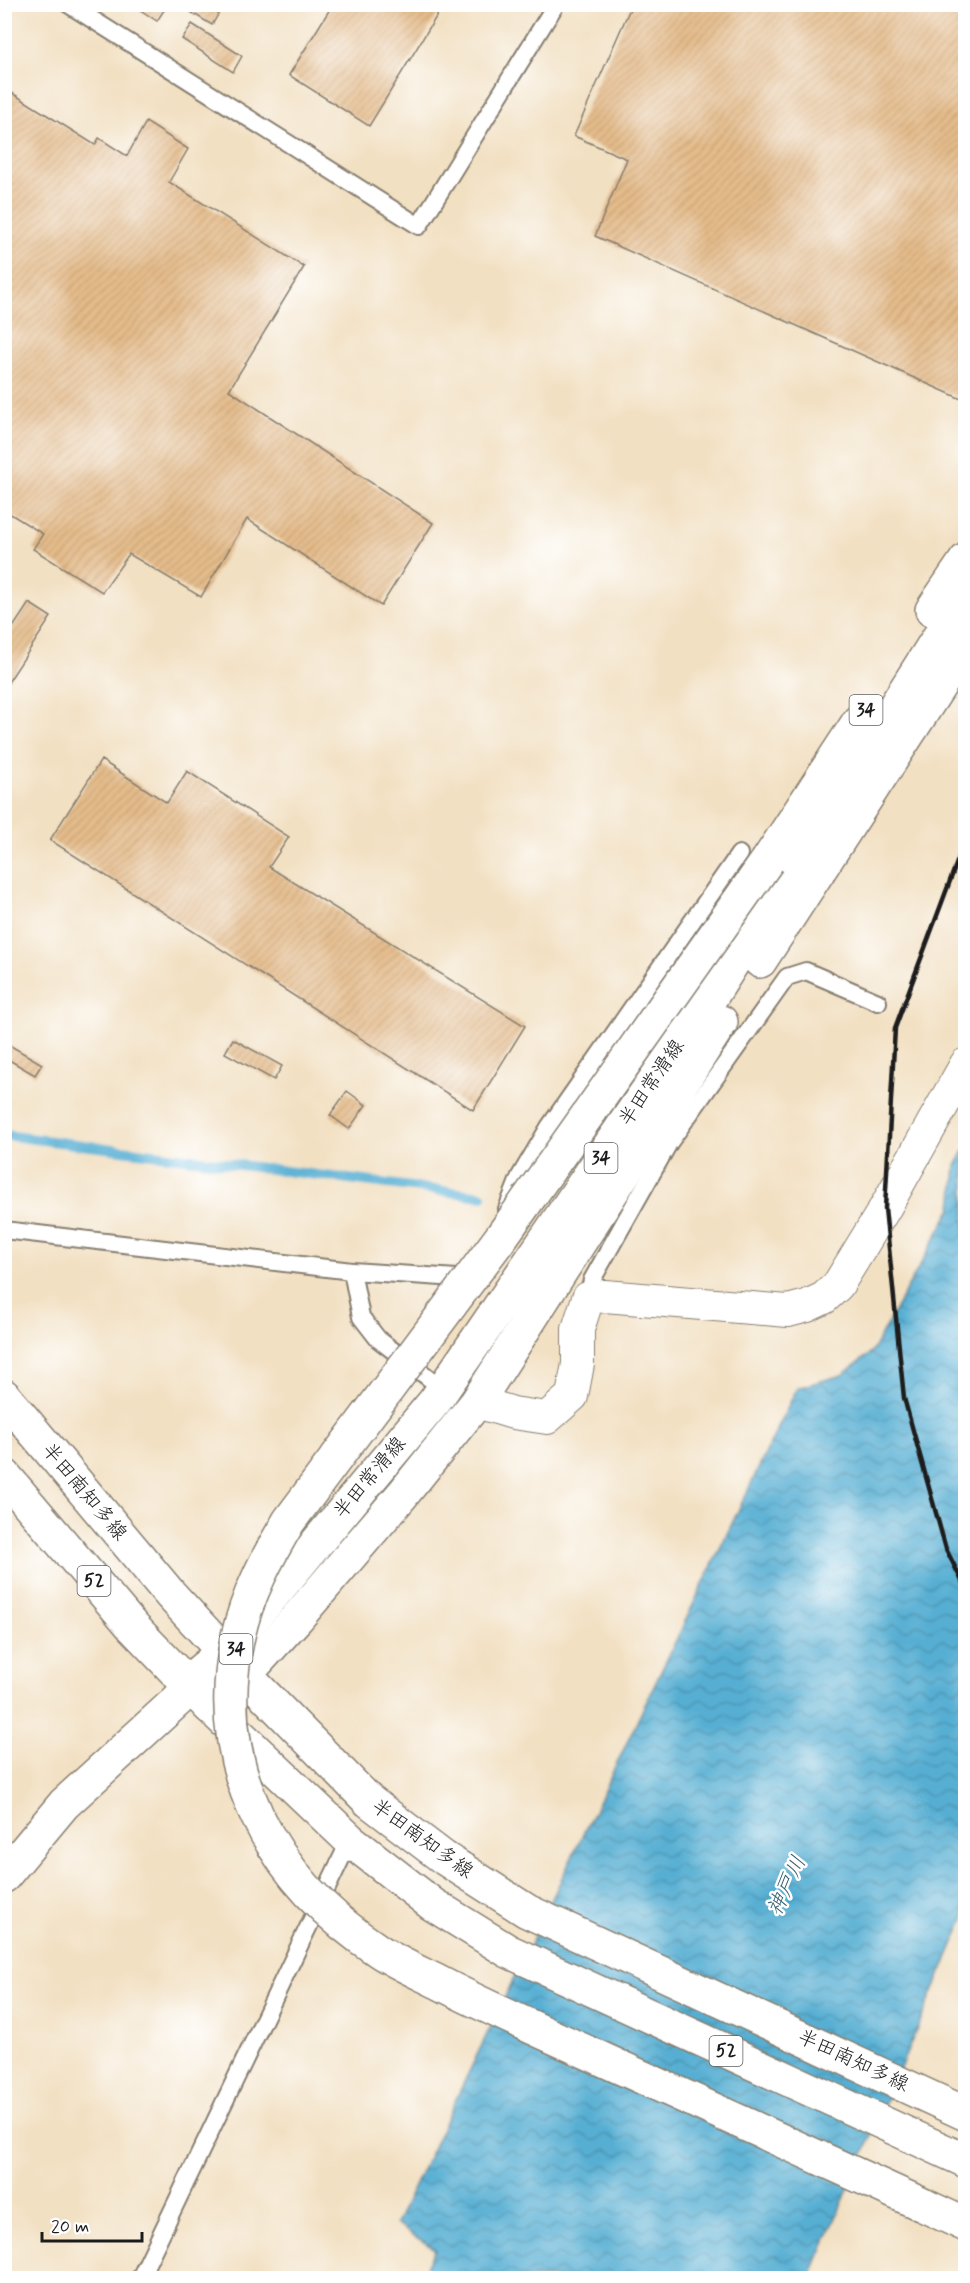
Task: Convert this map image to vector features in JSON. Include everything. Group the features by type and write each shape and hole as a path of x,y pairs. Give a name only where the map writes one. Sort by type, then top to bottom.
{"main road":[{"name":"34","path":"966,560 753,857 502,1236 289,1521 268,1556 238,1635 232,1679 233,1721 238,1760 249,1799 266,1835 291,1873 321,1906 350,1931 382,1953 482,2005 966,2225"},
{"name":"半田常滑線","path":"196,1692 224,1651 274,1594 443,1389 706,1005 966,594"},
{"name":"半田常滑線","path":"196,1692 245,1675 403,1494 477,1402 722,1019 966,645"},
{"name":"半田南知多線","path":"4,1396 170,1594 245,1675 369,1801 444,1858 527,1911 962,2112"},
{"name":"52","path":"4,1475 133,1627 196,1692 350,1840 432,1904 508,1951 954,2156"},
{"path":"4,1876 64,1803 196,1692"}],"street":[{"path":"477,1402 513,1413 548,1418 572,1396 578,1364 578,1329 588,1298 605,1296 788,1311 824,1298 838,1285 885,1208 966,1064"}],"lane":[{"path":"68,4 419,226 556,4"},
{"path":"4,1230 352,1271 479,1280 520,1176 549,1127 753,857"},
{"path":"588,1298 592,1280 669,1143 787,977 806,971 878,1002"},
{"path":"352,1271 361,1317 378,1339 443,1389"},
{"path":"140,2278 350,1840"}],"water":[{"name":"神戸川","path":"965,1149 965,1917 810,2278 421,2278 435,2249 396,2224 797,1388 842,1375 871,1353 952,1208 956,1166"}],"building":[{"path":"138,4 161,4 166,7 157,21 136,7"},
{"path":"192,4 224,4 212,25 189,11"},
{"path":"333,4 444,4 369,126 289,75"},
{"path":"632,4 966,4 966,401 595,236 627,159 574,136"},
{"path":"192,24 242,56 233,72 182,39"},
{"path":"4,88 95,145 99,138 127,156 146,122 188,149 169,182 304,267 229,390 433,523 381,606 247,519 201,597 129,554 102,592 33,549 43,534 4,510"},
{"path":"29,603 51,617 7,684 4,682 4,641"},
{"path":"101,760 167,803 187,771 289,837 269,867 525,1026 473,1110 50,840"},
{"path":"233,1039 282,1066 274,1080 225,1053"},
{"path":"4,1042 42,1064 35,1075 4,1057"},
{"path":"347,1091 366,1105 349,1129 330,1115"}],"waterway":[{"path":"4,1135 482,1196"}],"railway":[{"path":"966,838 895,1028 885,1208 904,1398 946,1549 966,1589"}]}
